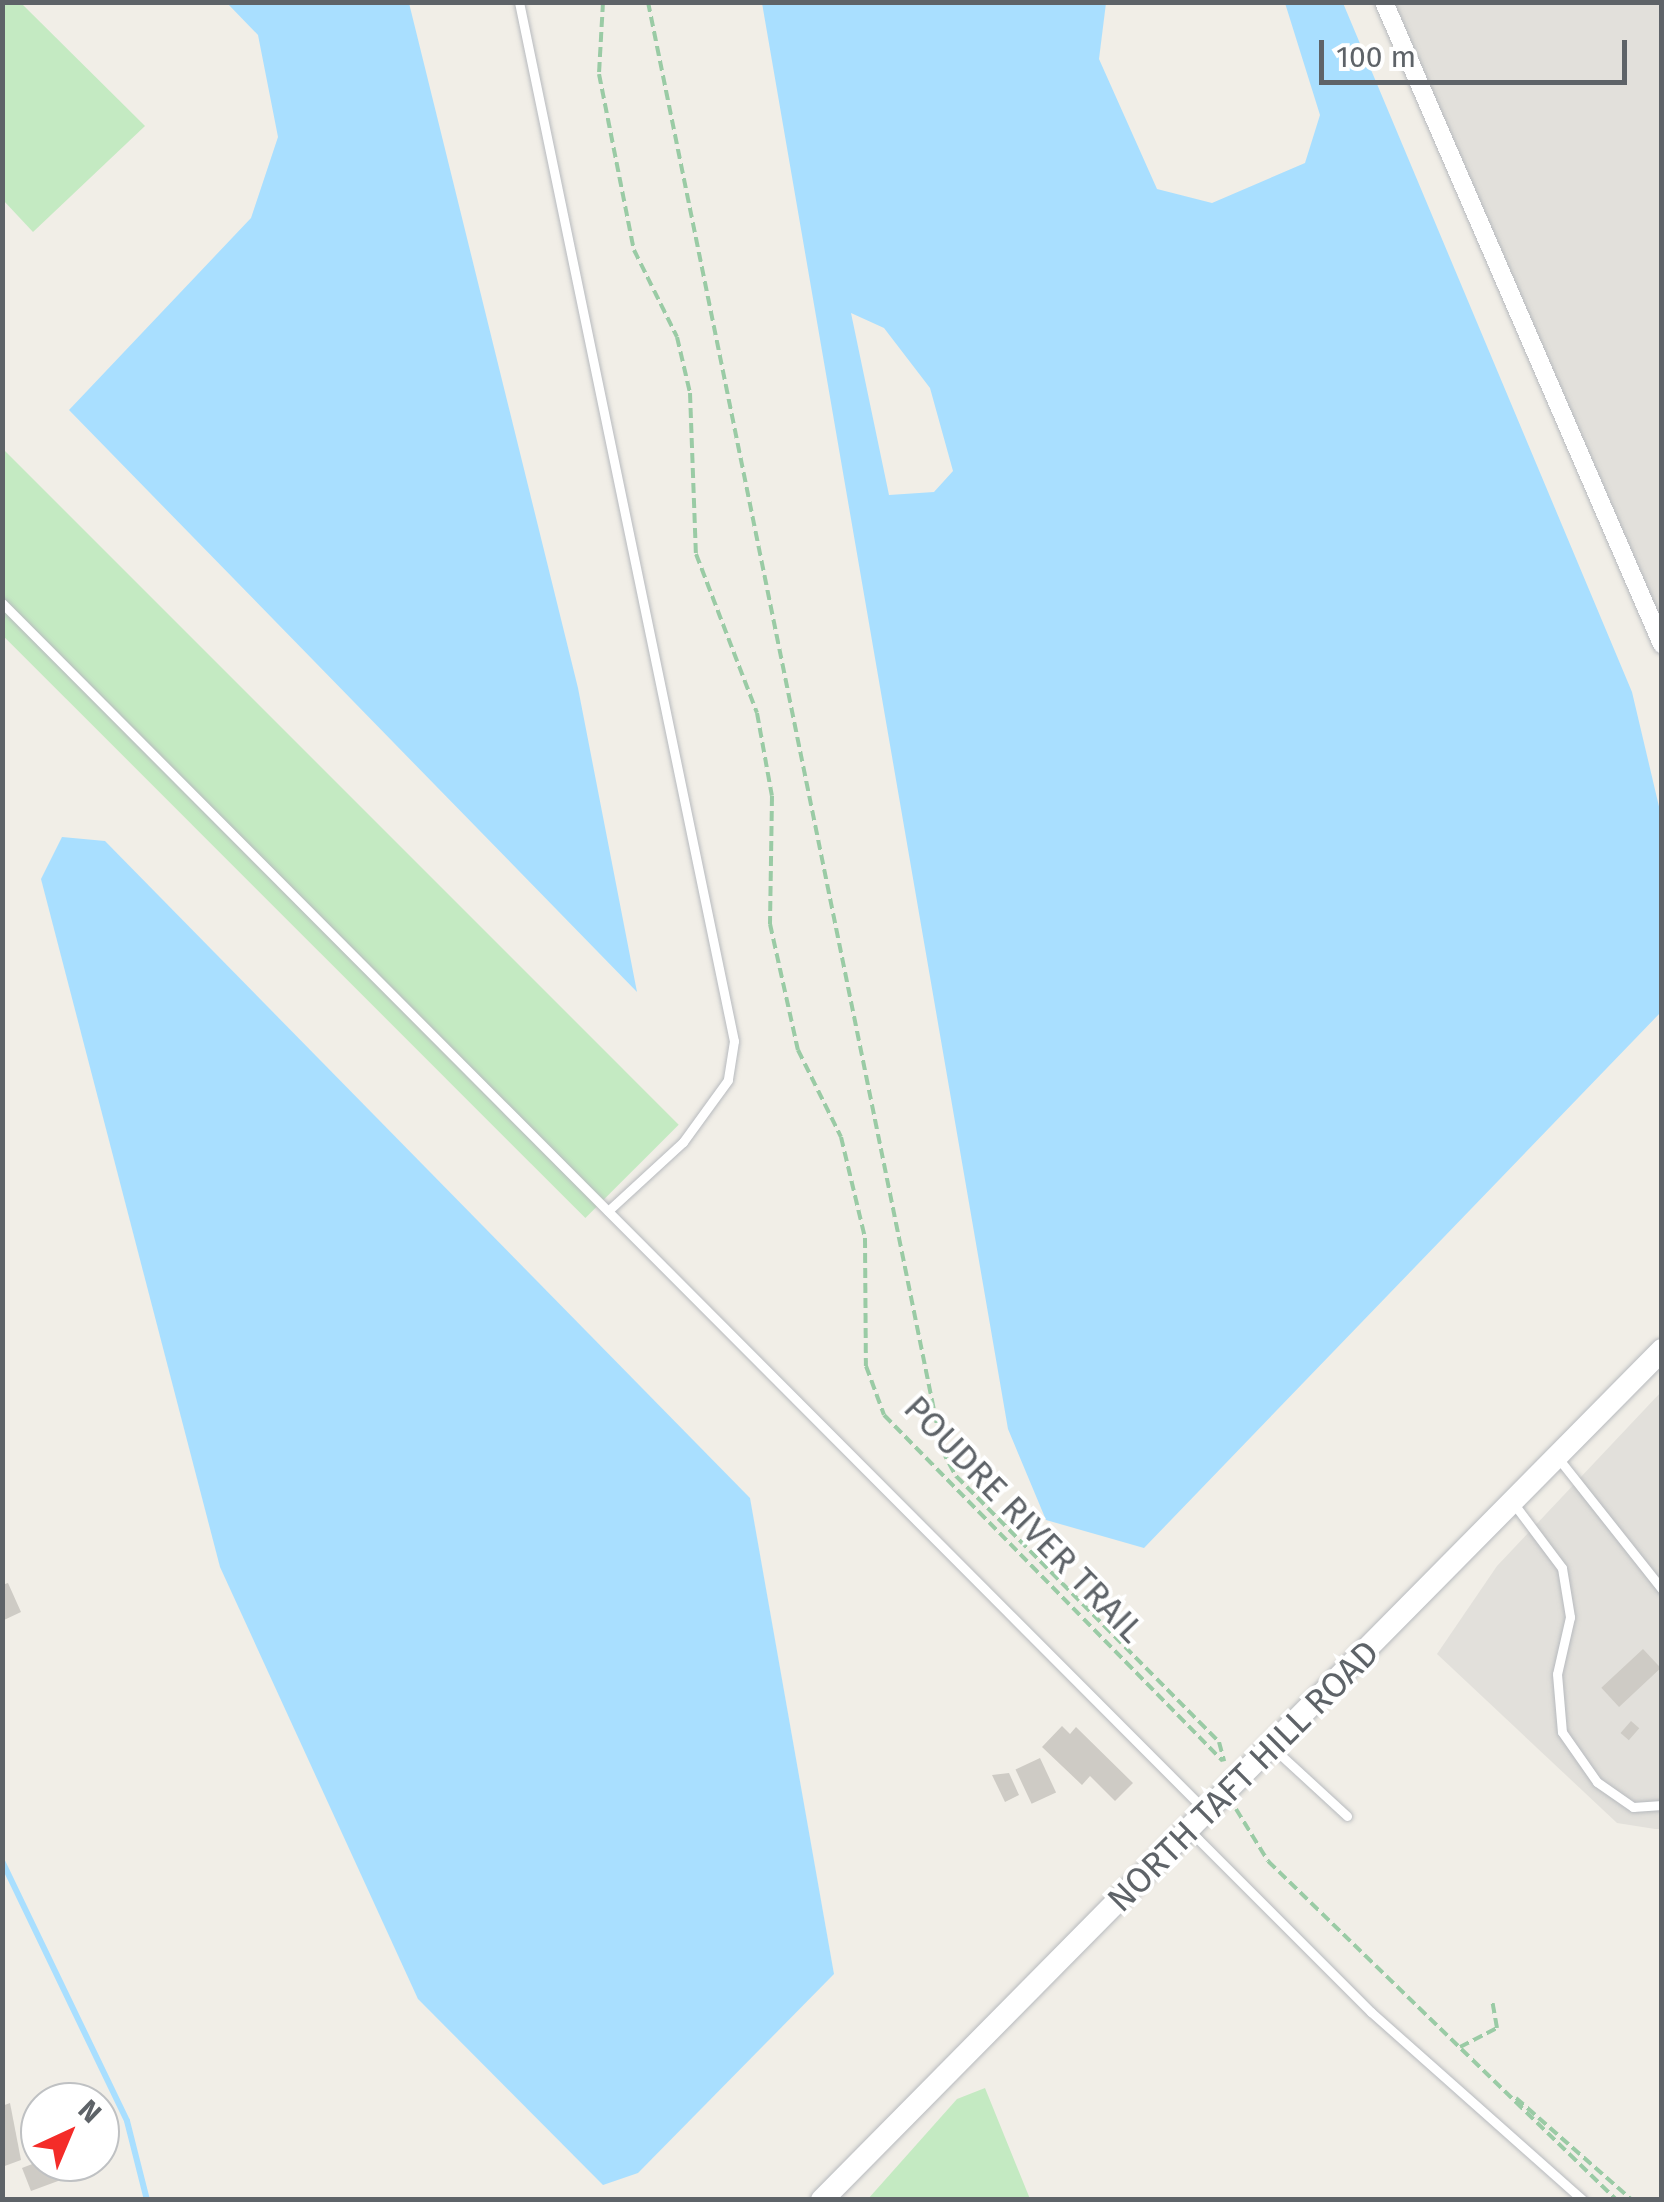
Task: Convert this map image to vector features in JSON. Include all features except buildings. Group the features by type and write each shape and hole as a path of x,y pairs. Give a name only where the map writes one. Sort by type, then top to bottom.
{"main road":[{"name":"NORTH TAFT HILL ROAD","path":"822,2200 1662,1350"}],"street":[{"path":"1384,2 1662,644"}],"lane":[{"path":"518,2 734,1041 728,1080 683,1142 608,1211"},
{"path":"2,603 1208,1812"},
{"path":"1558,1458 1662,1588"},
{"path":"1512,1502 1562,1568 1570,1616 1557,1674 1562,1732 1597,1782 1633,1807 1662,1805"},
{"path":"1272,1748 1347,1816"},
{"path":"1189,1830 1372,2012 1583,2200"}],"path":[{"name":"POUDRE RIVER TRAIL","path":"602,2 600,74 634,250 677,337 690,392 696,554 758,713 772,796 770,924 798,1050 841,1138 865,1238 866,1366 884,1415 1224,1761"},
{"path":"648,2 942,1450 956,1476 1218,1742 1231,1790 1268,1861 1617,2200"},
{"path":"1459,2047 1497,2028 1492,2000"},
{"path":"1492,2079 1632,2200"}],"shaded area":[{"path":"1384,3 1661,3 1661,644"},
{"path":"1661,1392 1661,1829 1655,1829 1617,1823 1437,1654 1497,1566"}],"green space":[{"path":"3,2 21,3 145,126 33,232 3,200"},
{"path":"2,448 679,1125 585,1218 2,635"},
{"path":"985,2088 1030,2199 868,2199 957,2099"}],"water":[{"path":"227,3 409,3 578,688 637,992 69,410 251,218 278,137 258,35"},
{"path":"762,3 1106,3 1099,59 1157,189 1212,203 1305,163 1320,115 1285,3 1343,3 1632,692 1661,815 1661,1012 1144,1548 1046,1520 1008,1429","holes":["851,313 884,328 930,388 953,471 934,492 889,495"]},
{"path":"62,837 105,841 750,1498 834,1974 638,2173 603,2185 418,1999 220,1567 41,879"}],"waterway":[{"path":"2,1861 127,2121 147,2200"}]}
